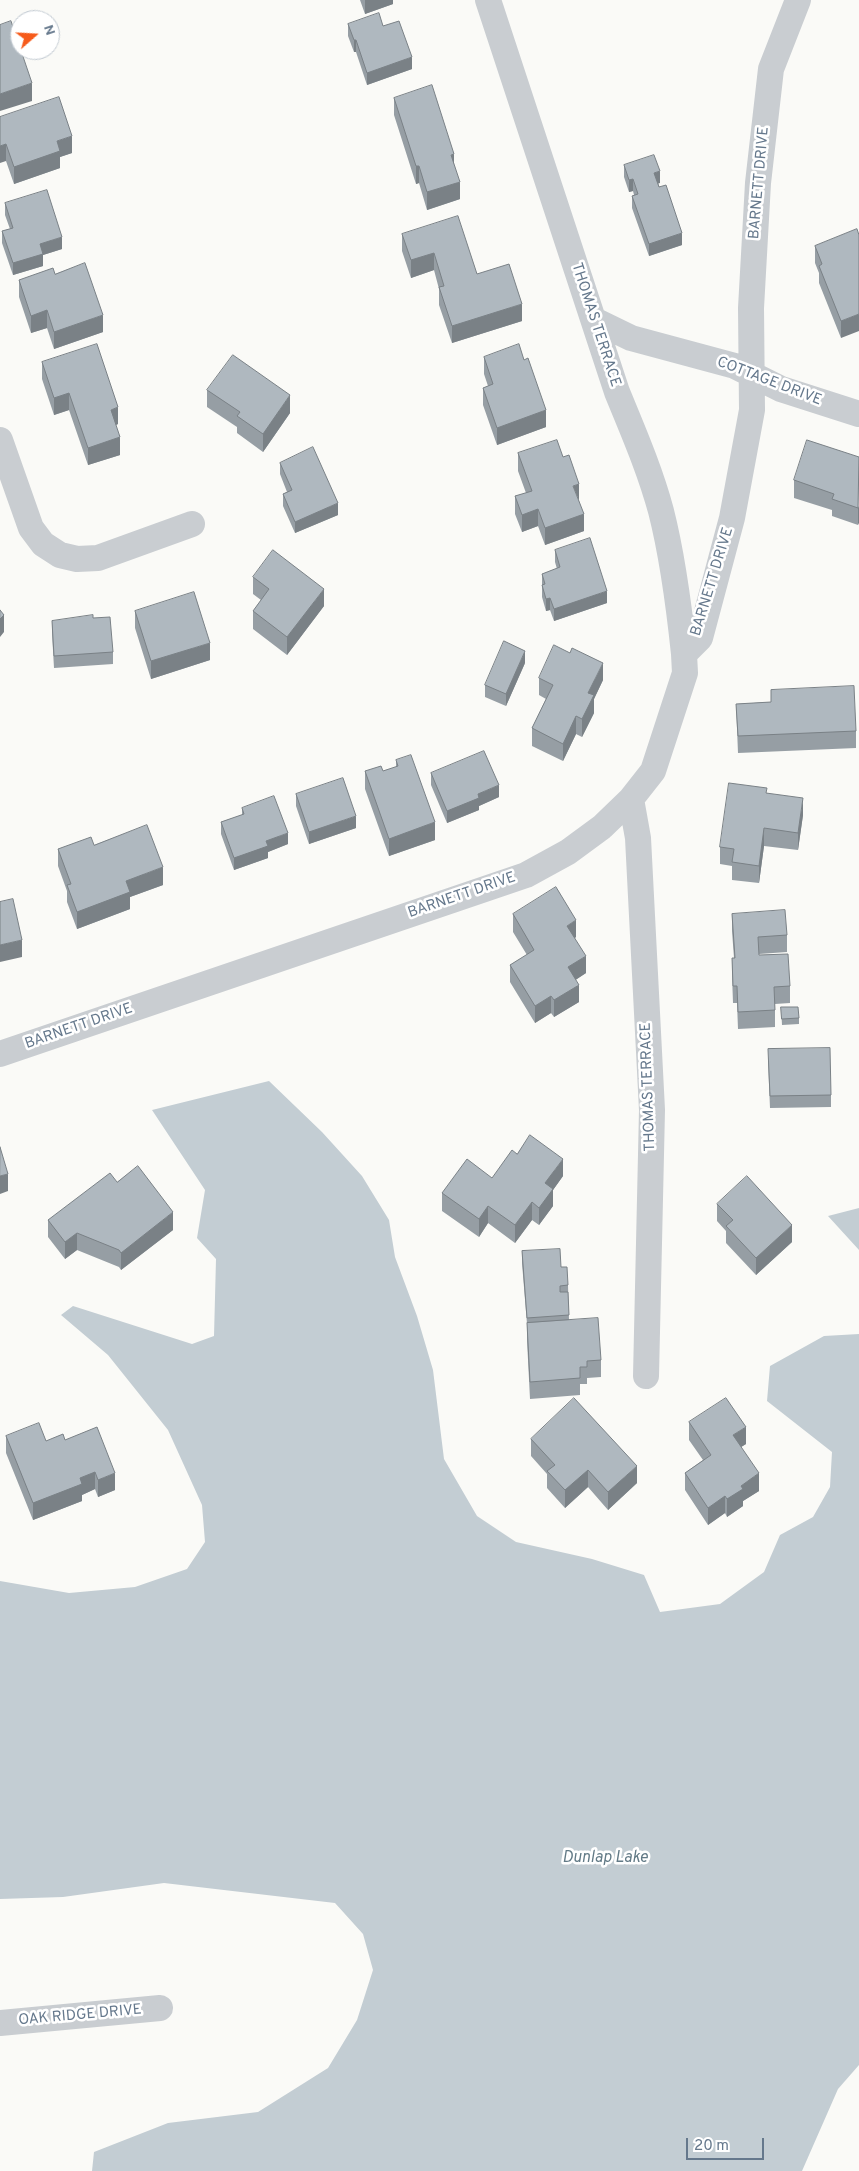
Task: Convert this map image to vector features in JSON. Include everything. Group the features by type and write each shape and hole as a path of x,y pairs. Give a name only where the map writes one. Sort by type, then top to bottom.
{"street":[{"name":"THOMAS TERRACE","path":"488,0 617,392 643,455 661,510 675,577 684,654"},
{"name":"BARNETT DRIVE","path":"0,1054 526,875 568,852 602,827 654,771 685,673 684,654 700,638 732,518 752,410 751,308 758,183 771,69 798,0"},
{"name":"COTTAGE DRIVE","path":"594,320 632,338 735,366 781,389 859,414"},
{"path":"0,440 31,528 43,544 60,555 77,559 98,558 192,524"},
{"name":"THOMAS TERRACE","path":"630,799 638,838 652,1110 646,1376"},
{"name":"OAK RIDGE DRIVE","path":"0,2023 160,2008"}],"water":[{"name":"Dunlap Lake","path":"269,1081 322,1132 362,1176 389,1220 395,1257 417,1316 433,1370 444,1459 477,1516 516,1542 592,1559 644,1575 660,1612 720,1604 764,1572 780,1535 813,1517 830,1487 832,1452 767,1401 770,1366 824,1336 859,1334 859,2065 838,2089 802,2171 92,2171 94,2152 168,2123 258,2112 328,2068 357,2020 373,1970 363,1934 335,1903 164,1883 63,1897 0,1899 0,1581 69,1593 135,1587 187,1569 205,1542 202,1505 168,1430 108,1355 61,1315 73,1306 192,1344 214,1336 216,1259 197,1238 205,1190 152,1110"},
{"path":"859,1208 859,1250 828,1216"}],"building":[{"path":"379,13 383,26 399,21 412,57 367,73 356,40 354,40 348,24"},
{"path":"10,21 10,60 24,60 32,83 0,94 0,25"},
{"path":"432,85 454,154 451,155 460,182 427,192 419,166 416,166 394,98"},
{"path":"59,97 72,136 57,141 60,151 14,167 6,144 0,146 0,117"},
{"path":"654,155 660,171 654,173 659,187 666,185 682,233 649,244 632,196 638,194 633,179 629,180 624,165"},
{"path":"47,190 62,237 40,244 43,254 13,263 2,231 13,228 5,203"},
{"path":"458,216 477,274 509,264 522,304 452,326 439,287 444,286 434,253 411,260 402,234"},
{"path":"857,229 859,235 859,314 841,321 819,266 822,264 815,246"},
{"path":"85,263 103,315 54,332 47,310 31,316 19,280 53,268 55,274"},
{"path":"97,344 118,407 111,410 120,437 88,448 69,393 54,398 42,362"},
{"path":"519,344 524,360 528,358 546,410 497,428 483,388 493,384 484,357"},
{"path":"233,355 290,395 263,434 237,416 240,412 207,390"},
{"path":"557,440 563,457 569,455 579,484 573,486 584,514 545,528 538,509 522,515 515,496 532,491 518,453"},
{"path":"807,440 859,457 858,508 832,499 834,494 794,480"},
{"path":"313,447 338,503 295,522 283,494 292,490 280,463"},
{"path":"590,538 607,591 554,609 550,598 546,599 542,585 545,584 542,574 560,567 555,550"},
{"path":"273,550 324,589 287,637 253,611 269,589 253,577"},
{"path":"194,592 210,643 151,661 135,611"},
{"path":"0,610 4,615 0,619"},
{"path":"93,615 93,618 110,617 113,652 54,656 52,621"},
{"path":"504,641 525,651 506,694 485,685"},
{"path":"554,645 570,653 572,648 603,663 588,693 594,695 582,719 576,716 563,744 532,728 553,685 539,678"},
{"path":"854,686 856,731 738,736 736,704 771,702 771,690"},
{"path":"484,751 499,785 478,794 479,798 447,811 431,773"},
{"path":"411,755 435,822 389,839 365,771 381,766 383,771 398,766 396,760"},
{"path":"343,778 356,816 309,832 296,794"},
{"path":"729,783 767,788 766,793 803,798 798,833 764,828 759,866 732,862 734,849 720,847"},
{"path":"274,796 288,833 266,841 268,846 234,858 221,822 244,814 242,808"},
{"path":"147,825 163,867 126,881 130,892 77,912 67,885 71,884 58,849 91,837 94,845"},
{"path":"556,887 576,920 567,926 586,956 568,967 579,985 554,1000 551,996 535,1006 510,965 534,950 513,914"},
{"path":"13,899 22,940 0,945 0,902"},
{"path":"785,910 787,935 758,937 759,955 788,954 790,986 774,987 775,1010 738,1012 737,986 733,986 732,958 735,958 732,914"},
{"path":"781,1007 798,1007 799,1018 782,1019"},
{"path":"830,1048 831,1095 770,1096 768,1049"},
{"path":"530,1135 563,1159 545,1183 553,1189 539,1208 532,1202 515,1225 488,1206 479,1219 442,1193 467,1159 492,1178 512,1150 517,1154"},
{"path":"0,1147 8,1174 0,1176"},
{"path":"138,1166 173,1212 121,1253 119,1250 77,1233 65,1242 48,1220 110,1173 117,1182"},
{"path":"747,1176 792,1225 756,1258 726,1226 733,1220 717,1204"},
{"path":"560,1249 561,1267 567,1267 568,1285 560,1286 560,1292 568,1292 569,1315 527,1318 522,1251"},
{"path":"598,1318 601,1360 587,1361 587,1367 580,1367 580,1378 530,1382 527,1323"},
{"path":"574,1398 637,1466 608,1492 588,1470 565,1490 547,1471 555,1465 531,1439"},
{"path":"726,1398 746,1427 733,1435 759,1473 741,1486 743,1489 727,1499 725,1496 708,1508 685,1473 711,1455 689,1422"},
{"path":"39,1423 46,1441 63,1434 65,1440 97,1427 115,1473 98,1480 95,1472 80,1478 82,1484 33,1503 6,1436"}]}
